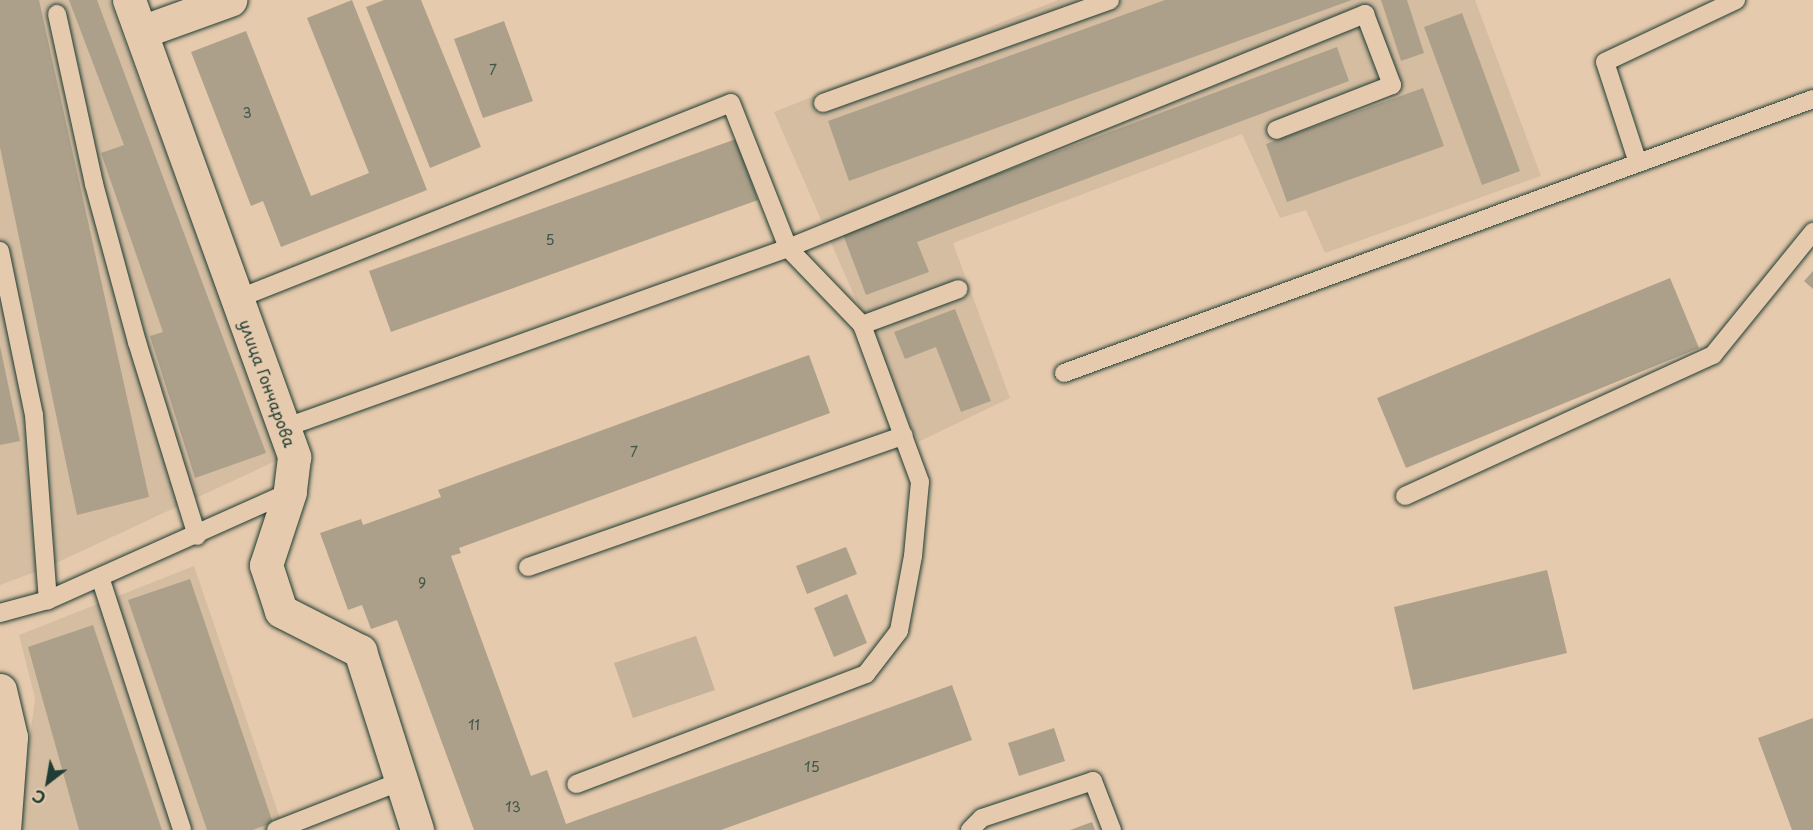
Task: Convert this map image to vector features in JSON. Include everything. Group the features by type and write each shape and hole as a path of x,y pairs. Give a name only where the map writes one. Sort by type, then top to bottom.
{"street":[{"name":"улица Гончарова","path":"129,0 294,457 290,492 266,565 281,611 360,651 417,830"},
{"path":"141,32 230,0"},
{"path":"0,690 11,737 4,830"}],"lane":[{"path":"823,103 1110,0"},
{"path":"1638,163 1605,62 1736,0"},
{"path":"57,14 97,196 137,342 197,536"},
{"path":"284,428 788,248 1365,14 1392,85 1276,130"},
{"path":"1064,373 1813,99"},
{"path":"237,299 731,103 788,248 862,325 920,482 913,556 899,631 866,674 576,784"},
{"path":"1405,496 1713,355 1813,232"},
{"path":"0,251 34,415 48,600"},
{"path":"862,325 959,289"},
{"path":"528,567 904,435"},
{"path":"0,613 48,600 197,536 290,492"},
{"path":"100,577 182,830"},
{"path":"276,830 402,781"},
{"path":"970,830 982,818 1093,781 1112,830"}],"shaded area":[{"path":"0,0 109,0 280,459 43,569 0,585"},
{"path":"1058,0 1475,0 1541,176 1325,253 1306,210 1280,218 1242,134 953,243 1010,398 918,442 774,112"},
{"path":"194,566 284,830 18,830 35,698 19,635"},
{"path":"696,636 715,690 633,718 614,663"}],"building":[{"path":"0,0 39,0 149,497 77,515 0,147"},
{"path":"69,0 97,0 266,453 195,478 150,336 163,332 101,153 124,145"},
{"path":"352,0 427,190 281,247 263,201 251,206 191,52 246,31 311,196 369,173 307,18"},
{"path":"384,0 421,0 481,147 430,168 366,7"},
{"path":"1165,0 1352,0 849,181 828,121"},
{"path":"1381,0 1407,0 1424,53 1401,61"},
{"path":"1462,13 1520,171 1482,185 1424,27"},
{"path":"504,21 533,101 483,118 454,39"},
{"path":"1337,47 1349,81 917,242 929,272 866,295 842,232"},
{"path":"1423,88 1444,146 1287,202 1266,144"},
{"path":"736,139 758,200 391,332 369,271"},
{"path":"1813,271 1813,289 1804,281"},
{"path":"1670,278 1699,348 1406,468 1377,398"},
{"path":"955,309 991,401 961,412 936,347 905,359 894,332"},
{"path":"0,346 20,441 0,445"},
{"path":"809,355 830,413 459,548 461,553 451,556 531,776 547,770 566,824 952,685 972,740 721,830 474,830 397,620 371,629 362,605 348,610 320,533 361,519 363,525 441,497 438,490"},
{"path":"846,547 857,574 807,594 796,566"},
{"path":"1547,570 1567,653 1413,690 1394,607"},
{"path":"190,579 273,823 252,830 207,830 128,600"},
{"path":"847,594 867,643 834,657 814,608"},
{"path":"93,625 162,830 79,830 28,647"},
{"path":"1813,718 1813,830 1792,830 1758,738"},
{"path":"1054,728 1065,761 1019,776 1008,743"},
{"path":"1092,822 1095,830 1070,830"}]}
